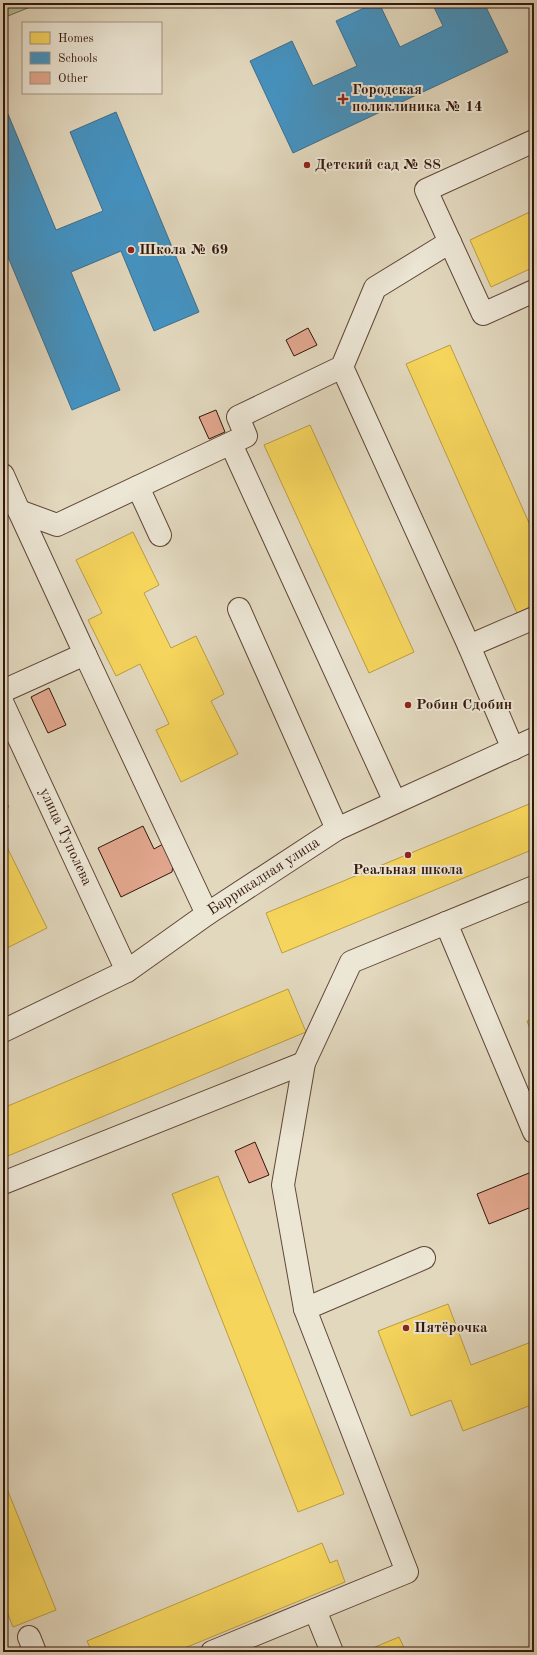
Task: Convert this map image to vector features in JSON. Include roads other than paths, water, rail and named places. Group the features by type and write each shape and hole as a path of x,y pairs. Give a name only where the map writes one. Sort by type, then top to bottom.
{"street":[{"path":"534,141 426,190 483,314 534,291"},
{"path":"19,511 57,525 246,436 238,417 342,367 375,288 450,242"},
{"path":"342,367 469,646 513,749"},
{"path":"231,444 395,802"},
{"path":"3,475 207,914"},
{"path":"138,487 160,535"},
{"path":"239,609 337,829"},
{"path":"469,646 534,618"},
{"path":"3,692 85,654"},
{"name":"улица Туполева","path":"3,704 127,971"},
{"name":"Баррикадная улица","path":"3,1031 127,971 207,914 337,829 534,739"},
{"path":"212,1652 407,1572 304,1309 283,1185 304,1063 351,962 534,887"},
{"path":"446,923 533,1127"},
{"path":"3,1183 304,1063"},
{"path":"304,1309 424,1258"},
{"path":"315,1610 332,1652"}],"place":[{"name":"Городская поликлиника № 14","path":"343,99"},
{"name":"Детский сад № 88","path":"307,165"},
{"name":"Школа № 69","path":"131,250"},
{"name":"Робин Сдобин","path":"408,705"},
{"name":"Реальная школа","path":"408,855"},
{"name":"Пятёрочка","path":"406,1328"}]}
